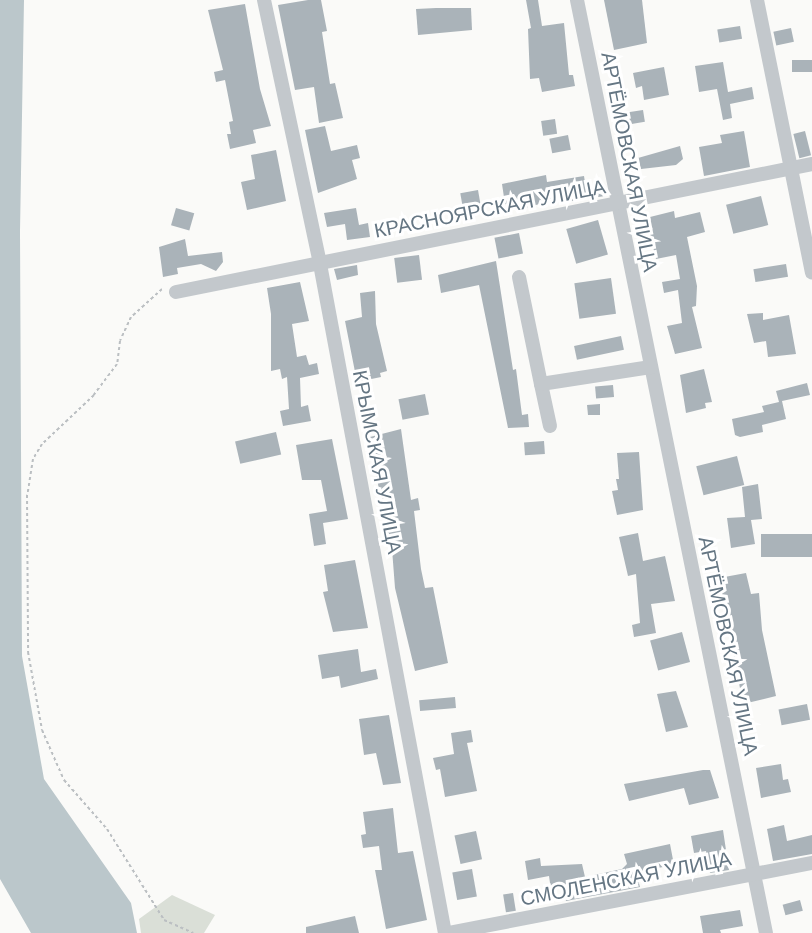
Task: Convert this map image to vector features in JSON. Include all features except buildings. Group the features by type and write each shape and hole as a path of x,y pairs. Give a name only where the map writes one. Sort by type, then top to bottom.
{"street":[{"name":"КРЫМСКАЯ УЛИЦА","path":"264,0 320,264 446,933"},
{"name":"АРТЁМОВСКАЯ УЛИЦА","path":"577,0 766,933"},
{"path":"757,0 793,168 812,273"},
{"name":"КРАСНОЯРСКАЯ УЛИЦА","path":"176,292 812,164"},
{"path":"519,277 550,426"},
{"path":"541,384 651,367"},
{"name":"СМОЛЕНСКАЯ УЛИЦА","path":"446,933 812,863"}],"path":[{"path":"176,292 161,289 131,317 120,341 117,364 80,412 42,444 33,459 27,495 28,652 42,730 64,780 107,829 164,920 193,933"}],"shaded area":[{"path":"0,0 24,0 20,231 22,656 44,779 131,903 137,933 31,933 0,879"},
{"path":"172,895 215,915 204,933 141,933 139,919"}]}
